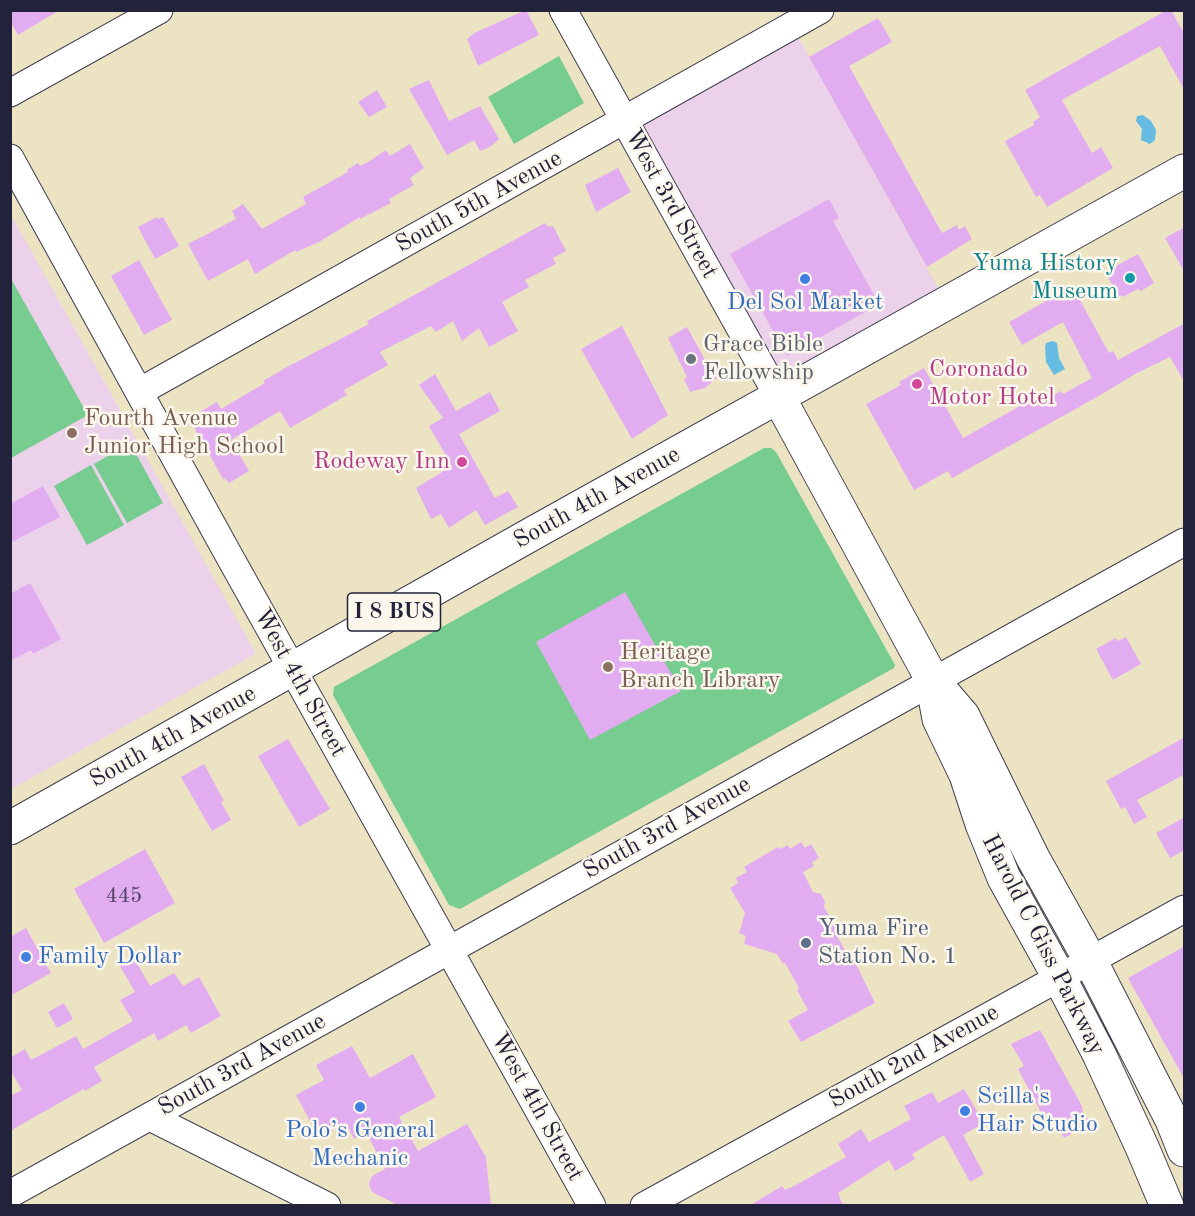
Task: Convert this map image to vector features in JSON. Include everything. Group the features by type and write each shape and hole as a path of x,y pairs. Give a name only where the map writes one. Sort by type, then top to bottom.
{"main road":[{"name":"South 4th Avenue","path":"10,828 1185,171"},
{"name":"Harold C Giss Parkway","path":"779,398 933,681 963,716 1033,858 1090,960 1185,1150"},
{"name":"Harold C Giss Parkway","path":"933,681 939,719 966,775 982,824 1004,878 1059,977 1131,1121 1167,1206"}],"street":[{"path":"10,93 159,10"},
{"name":"West 3rd Street","path":"564,10 779,398"},
{"name":"South 5th Avenue","path":"138,392 820,10"},
{"name":"West 4th Street","path":"10,158 592,1206"},
{"name":"South 3rd Avenue","path":"10,1194 1185,542"},
{"name":"South 2nd Avenue","path":"644,1206 1185,909"},
{"path":"150,1117 327,1206"}],"shaded area":[{"path":"792,26 947,304 779,398 625,121"},
{"name":"Fourth Avenue Junior High School","path":"10,213 255,652 254,655 11,789"}],"green space":[{"path":"559,56 584,103 514,144 488,97"},
{"path":"10,277 88,415 11,458 10,458"},
{"path":"130,443 163,503 127,523 94,464"},
{"path":"764,448 771,448 776,452 895,665 894,668 460,909 449,905 333,695 334,687"},
{"path":"91,465 124,525 87,545 54,486"}],"water":[{"path":"1143,115 1151,121 1156,130 1155,140 1150,144 1141,140 1142,129 1136,121 1137,116"},
{"path":"1053,341 1057,343 1059,358 1065,369 1054,375 1046,362 1045,347 1046,343"}],"building":[{"path":"10,10 60,10 18,35 10,21"},
{"path":"526,10 539,35 478,66 467,39 474,33"},
{"path":"1167,10 1171,10 1185,35 1185,91 1160,46 1062,100 1092,153 1101,147 1113,168 1047,207 1040,195 1036,197 1005,141 1034,125 1033,122 1040,117 1025,90"},
{"path":"878,18 892,42 849,66 942,233 957,225 959,230 965,226 972,239 927,267 809,57"},
{"path":"429,80 449,121 480,106 499,139 490,147 480,151 474,140 447,155 409,89"},
{"path":"377,90 387,107 369,117 358,102"},
{"path":"410,144 424,168 410,178 414,185 389,199 391,203 360,219 360,217 319,242 296,252 295,250 255,274 248,259 208,281 188,244 236,219 232,211 243,204 262,229 306,204 303,197 348,172 347,170 358,163 360,166 386,150 390,156"},
{"path":"618,168 631,192 596,212 585,185"},
{"name":"Del Sol Market","path":"829,199 839,218 833,221 879,304 787,356 730,254"},
{"path":"157,217 158,219 163,217 179,246 155,259 138,227"},
{"path":"545,223 548,227 553,226 566,251 553,258 556,264 525,280 529,287 502,302 518,331 489,347 479,328 462,341 453,321 436,332 431,326 380,352 388,365 344,390 347,395 290,428 280,411 231,440 249,471 229,483 225,478 223,479 189,418 217,402 221,409 287,367 369,324 367,321"},
{"path":"1185,227 1185,273 1165,238"},
{"name":"Yuma History Museum","path":"1138,254 1154,283 1141,291 1138,289 1119,297 1105,272"},
{"path":"139,260 172,320 144,335 111,276"},
{"name":"Coronado Motor Hotel","path":"1069,288 1072,293 1075,291 1109,353 1113,351 1118,360 1185,323 1185,383 1170,357 1137,373 952,478 948,471 914,490 866,404 901,385 899,382 924,368 963,438 1045,392 1048,398 1061,391 1063,394 1092,378 1063,322 1022,345 1009,322"},
{"path":"622,326 668,415 632,439 581,349"},
{"name":"Grace Bible Fellowship","path":"687,327 709,367 713,365 718,377 705,388 690,392 684,379 687,377 668,338"},
{"path":"435,374 456,411 490,392 500,411 459,434 495,498 508,491 518,507 485,525 476,510 449,528 441,514 431,519 416,488 452,466 429,426 443,418 419,385"},
{"path":"43,486 60,517 10,543 10,504"},
{"path":"30,583 61,639 33,654 31,650 10,661 10,594"},
{"name":"Heritage Branch Library","path":"625,592 681,691 590,740 536,642"},
{"path":"1126,637 1141,664 1113,680 1096,649 1116,638 1118,641"},
{"path":"1185,737 1185,774 1137,800 1147,817 1134,824 1125,807 1121,809 1106,781"},
{"path":"288,739 330,809 299,827 258,756"},
{"path":"204,764 224,801 221,802 231,820 212,831 181,777"},
{"path":"1185,817 1185,850 1170,858 1156,833"},
{"name":"Yuma Fire Station No. 1","path":"801,842 805,848 811,844 819,858 812,862 814,866 803,872 813,892 821,894 825,902 824,907 839,932 836,934 852,964 855,962 875,1003 801,1042 788,1021 808,1010 797,990 799,988 785,963 783,964 777,954 744,944 746,936 739,933 745,913 730,888 738,883 736,878 747,872 744,867 778,847 780,849 788,845 790,849"},
{"path":"145,849 175,903 104,943 74,889"},
{"name":"Family Dollar","path":"26,928 51,973 10,996 10,937"},
{"path":"1185,946 1185,1080 1128,978"},
{"path":"134,958 150,986 174,973 183,986 199,977 221,1016 191,1033 186,1025 158,1041 154,1033 94,1067 102,1081 10,1131 10,1096 22,1090 10,1070 10,1058 25,1049 31,1060 76,1036 83,1049 133,1021 120,1000 135,992 120,966"},
{"path":"64,1003 73,1019 57,1028 48,1012"},
{"path":"1040,1030 1090,1124 1064,1138 1049,1112 1043,1116 1018,1069 1024,1066 1011,1044"},
{"path":"352,1046 370,1078 413,1054 436,1097 399,1117 418,1151 467,1124 486,1157 491,1206 400,1206 372,1192 369,1184 372,1176 385,1169 366,1132 354,1139 346,1123 319,1138 296,1095 324,1080 316,1065"},
{"path":"964,1089 984,1123 963,1135 984,1174 970,1182 944,1135 912,1154 915,1159 895,1171 889,1160 838,1193 843,1206 749,1206 782,1186 785,1190 846,1157 838,1144 861,1129 869,1142 911,1119 904,1106 932,1092 938,1103"}],"place":[{"name":"Yuma History Museum","path":"1130,278"},
{"name":"Del Sol Market","path":"805,279"},
{"name":"Grace Bible Fellowship","path":"691,359"},
{"name":"Coronado Motor Hotel","path":"917,384"},
{"name":"Fourth Avenue Junior High School","path":"72,433"},
{"name":"Rodeway Inn","path":"462,462"},
{"name":"Heritage Branch Library","path":"608,667"},
{"name":"Yuma Fire Station No. 1","path":"806,943"},
{"name":"Family Dollar","path":"26,957"},
{"name":"Polo’s General Mechanic","path":"360,1107"},
{"name":"Scilla's Hair Studio","path":"965,1111"}]}
